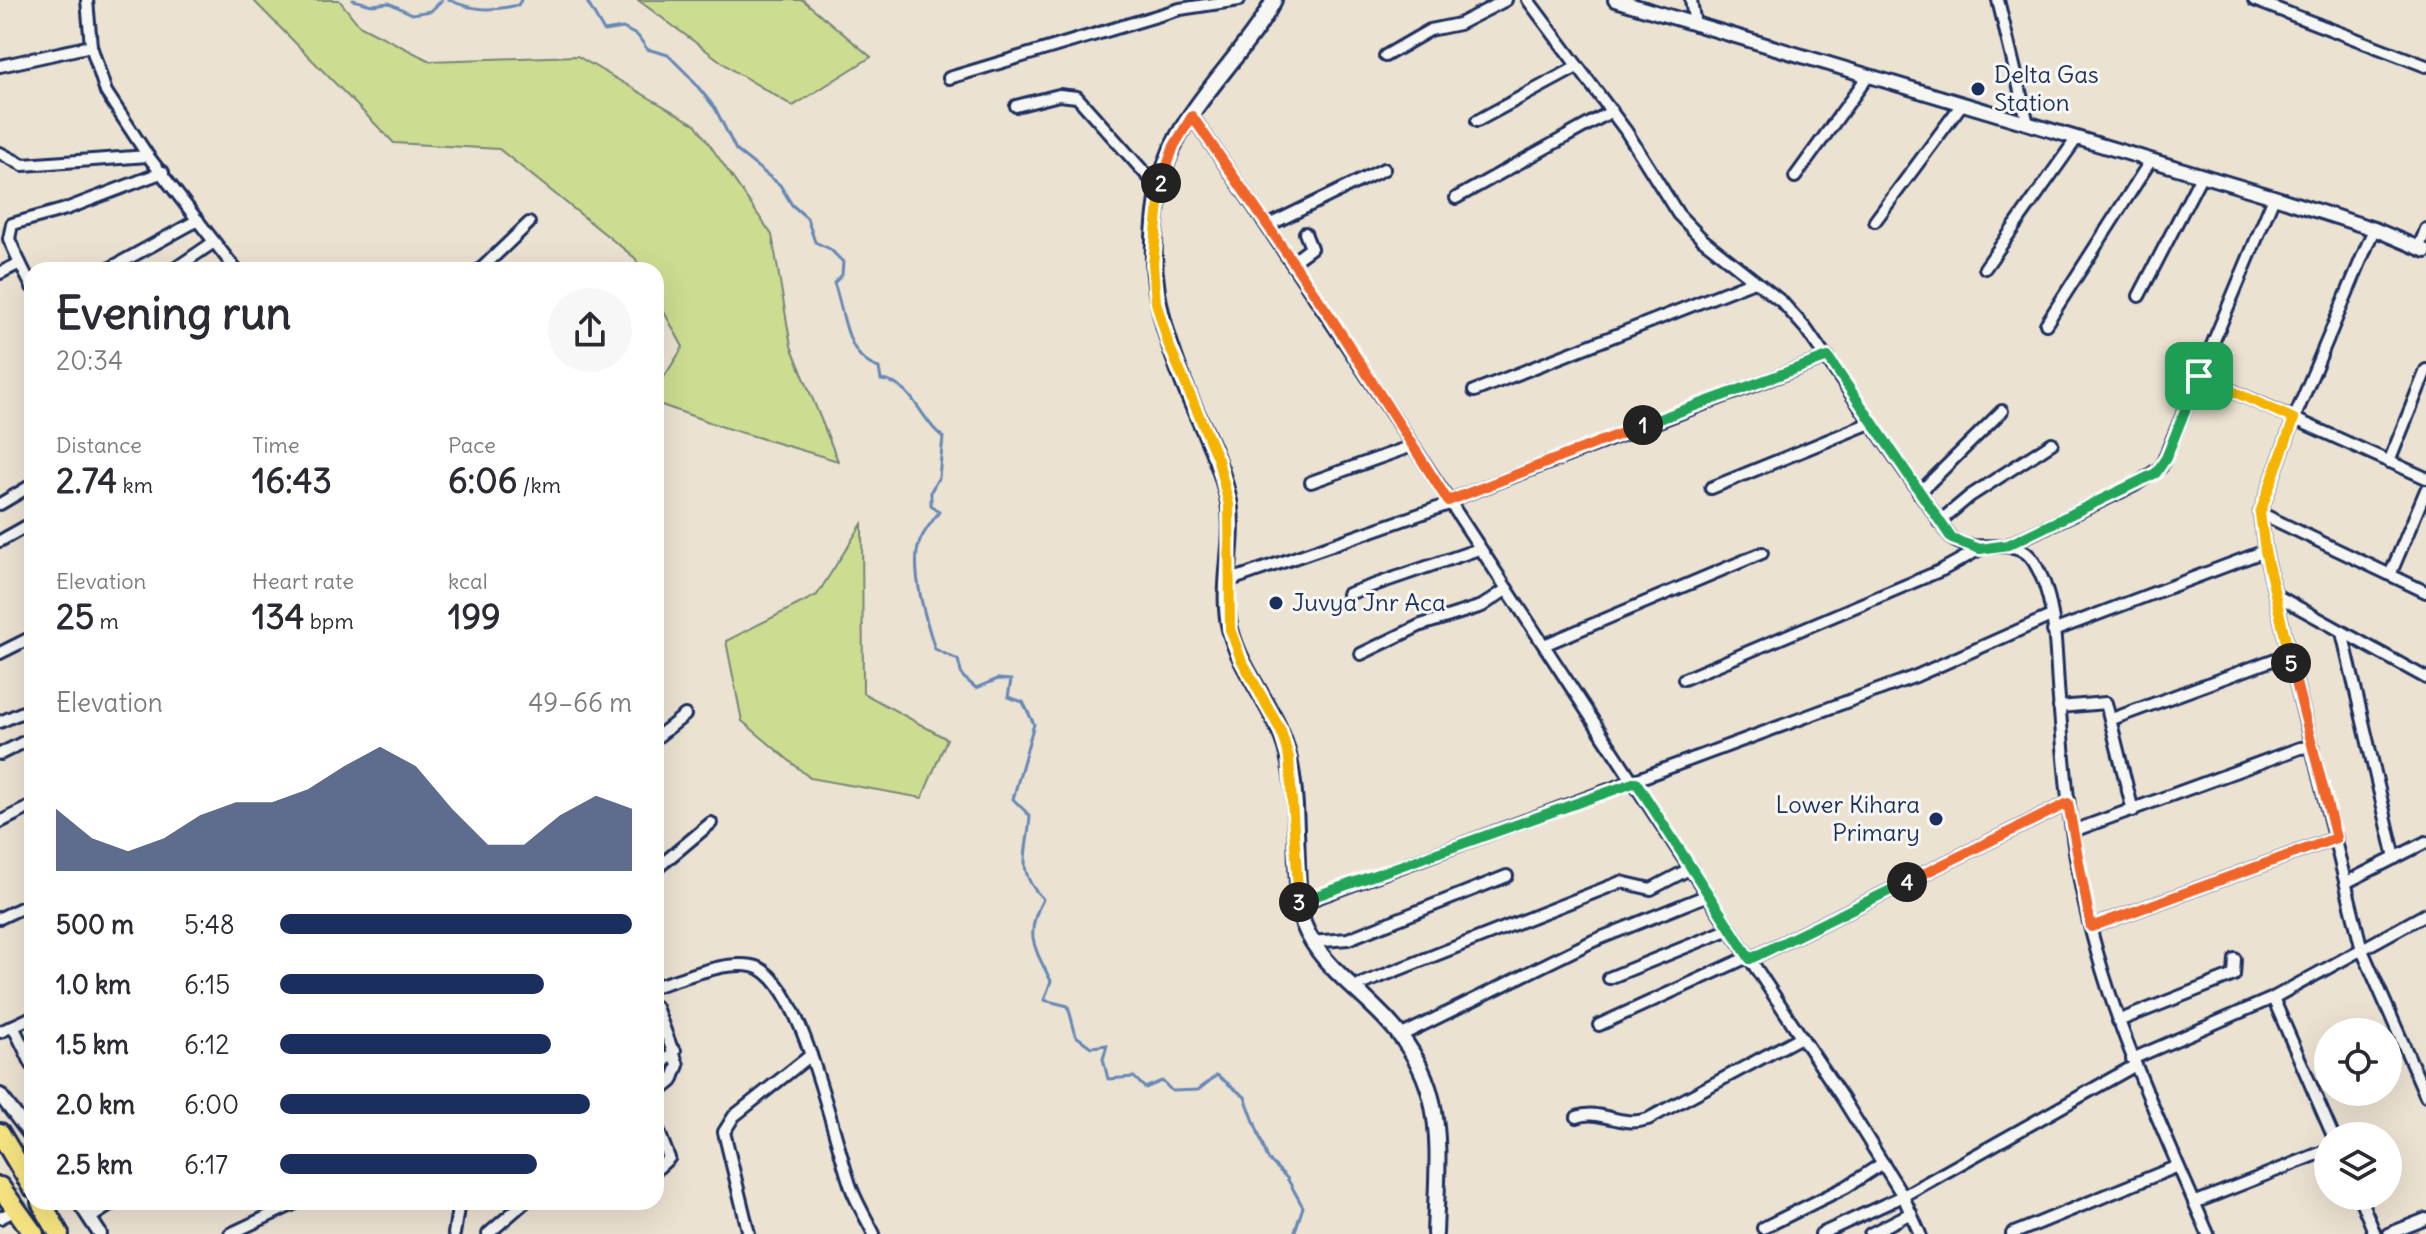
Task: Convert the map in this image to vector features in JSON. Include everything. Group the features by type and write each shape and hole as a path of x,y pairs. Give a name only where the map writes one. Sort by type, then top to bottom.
{"highway":[{"path":"0,1133 24,1174"},
{"path":"0,1187 34,1234"},
{"path":"46,1210 59,1234"}],"main road":[{"path":"1274,0 1260,26 1192,116 1174,146 1160,190 1153,264 1156,302 1168,343 1218,460 1229,505 1230,629 1241,659 1281,731 1289,758 1300,904 1311,942 1400,1036 1414,1054 1432,1093 1438,1125 1435,1234"}],"street":[{"path":"87,0 91,46 106,92 148,156 230,262"},
{"path":"949,78 1180,9 1239,0"},
{"path":"1385,56 1430,30 1452,27 1506,0"},
{"path":"1528,0 1612,111 1678,214 1702,239 1782,302 1828,357 1870,423 1952,539 1980,549"},
{"path":"1615,0 2274,197 2374,229 2422,249 2426,229"},
{"path":"1691,0 1695,25"},
{"path":"1998,0 2028,124"},
{"path":"2254,0 2426,66"},
{"path":"0,66 91,46"},
{"path":"1477,121 1577,67"},
{"path":"1795,177 1868,76"},
{"path":"1016,106 1059,95 1077,97 1160,190"},
{"path":"1875,221 1962,104"},
{"path":"1456,198 1612,111"},
{"path":"1192,116 1636,782 1883,1163 1903,1196 1920,1234"},
{"path":"1985,268 2077,138"},
{"path":"0,153 23,165 148,156"},
{"path":"2046,324 2151,160"},
{"path":"1267,226 1384,169"},
{"path":"24,271 9,239 12,224 66,209 163,172"},
{"path":"2139,296 2201,176"},
{"path":"1684,679 1942,570 1980,549 2008,545 2156,473 2166,458 2274,197"},
{"path":"122,262 198,220"},
{"path":"488,262 529,223"},
{"path":"2374,229 2294,419 2260,513 2265,551 2289,654 2362,950 2426,1096"},
{"path":"1292,262 1311,248 1305,233"},
{"path":"185,262 214,242"},
{"path":"0,273 20,263"},
{"path":"1474,391 1754,281"},
{"path":"1228,581 1448,503 1828,357"},
{"path":"2389,462 2426,370"},
{"path":"2199,376 2426,478"},
{"path":"1919,493 2002,411"},
{"path":"1711,488 1870,423"},
{"path":"1939,522 1970,496 2052,443"},
{"path":"1311,482 1412,446"},
{"path":"0,504 24,490"},
{"path":"2390,575 2426,490"},
{"path":"2260,513 2426,592"},
{"path":"0,541 24,528"},
{"path":"2008,545 2023,549 2034,561 2047,592 2068,803 2091,927 2118,1021 2133,1063 2208,1234"},
{"path":"1348,594 1479,549"},
{"path":"2053,631 2265,551"},
{"path":"1544,645 1762,553"},
{"path":"1361,654 1421,625 1482,606 1507,589"},
{"path":"2276,595 2426,678"},
{"path":"1300,904 1916,676 2051,616"},
{"path":"2342,632 2395,858"},
{"path":"0,653 24,641"},
{"path":"2112,719 2289,654"},
{"path":"2059,707 2102,701 2108,707 2133,811"},
{"path":"0,722 24,712"},
{"path":"664,732 685,715"},
{"path":"0,754 24,742"},
{"path":"2073,831 2289,752 2313,747"},
{"path":"1599,1025 1749,958 2068,803"},
{"path":"0,822 24,810"},
{"path":"664,862 711,823"},
{"path":"2091,927 2336,838"},
{"path":"2347,882 2426,842"},
{"path":"1354,987 1610,886 1630,882 1651,889 1691,868"},
{"path":"1311,942 1348,939 1507,876"},
{"path":"1400,1036 1593,941 1708,895"},
{"path":"0,918 24,907"},
{"path":"1821,1234 1903,1196 2133,1063 2273,998 2426,914"},
{"path":"1609,978 1730,929"},
{"path":"2118,1021 2234,975 2235,959"},
{"path":"664,984 736,965 763,969 772,975 785,991 811,1055 853,1192 874,1234"},
{"path":"2273,998 2327,1122"},
{"path":"0,1032 24,1021"},
{"path":"13,1026 24,1049"},
{"path":"664,1026 675,1051 677,1073 664,1086"},
{"path":"1577,1117 1587,1113 1633,1124 1648,1119 1801,1037"},
{"path":"664,1062 675,1051"},
{"path":"749,1234 724,1132 734,1116 811,1055"},
{"path":"0,1095 24,1126"},
{"path":"664,1141 669,1152 669,1158 664,1163"},
{"path":"2194,1203 2314,1156"},
{"path":"1763,1228 1846,1187 1883,1163"},
{"path":"2012,1234 2178,1166"},
{"path":"0,1218 18,1209"},
{"path":"84,1210 100,1234"},
{"path":"90,1218 102,1210"},
{"path":"230,1234 281,1210"},
{"path":"454,1234 458,1210"},
{"path":"488,1234 516,1210"},
{"path":"2365,1210 2375,1234"},
{"path":"1870,1234 1911,1213"},
{"path":"2388,1234 2426,1219"}],"green space":[{"path":"253,0 339,0 359,25 430,61 577,56 696,125 772,235 791,346 838,461 664,406 664,377 683,347 664,312 664,262 637,262 499,149 394,143"},
{"path":"638,0 803,0 871,57 793,106 734,71"},
{"path":"862,524 863,693 947,739 922,798 810,778 742,721 726,641 817,595"}],"waterway":[{"path":"353,0 372,5 389,3 412,14 431,11 442,0"},
{"path":"449,0 491,9 518,5 521,0"},
{"path":"586,0 604,31 623,28 638,36 647,49 668,55 689,76 715,108 736,150 780,185 792,205 807,218 815,242 830,249 843,262 842,275 834,283 853,345 868,363 879,368 881,380 892,383 909,395 943,437 939,477 931,491 931,505 939,512 922,536 917,555 921,597 935,649 958,660 962,676 976,688 998,679 1011,680 1008,697 1023,702 1034,724 1013,799 1030,816 1026,870 1028,879 1043,899 1033,932 1036,950 1051,981 1044,1000 1068,1006 1076,1036 1091,1047 1107,1045 1103,1059 1108,1079 1134,1077 1145,1088 1162,1081 1172,1091 1198,1090 1217,1075 1245,1097 1268,1159 1287,1178 1303,1207 1294,1234"}],"place":[{"name":"Delta Gas Station","path":"1978,89"},
{"name":"Juvya Jnr Aca","path":"1276,603"},
{"name":"Lower Kihara Primary","path":"1936,819"}],"route":[{"path":"1192,116 1330,316 1448,501 1828,357 1870,423 1952,539 1961,545 1980,549 2008,545 2156,473 2166,458 2199,376 2294,419 2260,513 2265,551 2289,654 2336,838 2091,927 2081,887 2068,803 1750,959 1636,782 1300,904 1289,758 1281,731 1241,659 1230,629 1227,600 1229,505 1218,460 1168,343 1156,302 1153,264 1156,211 1163,175 1174,146 1192,116"}]}
